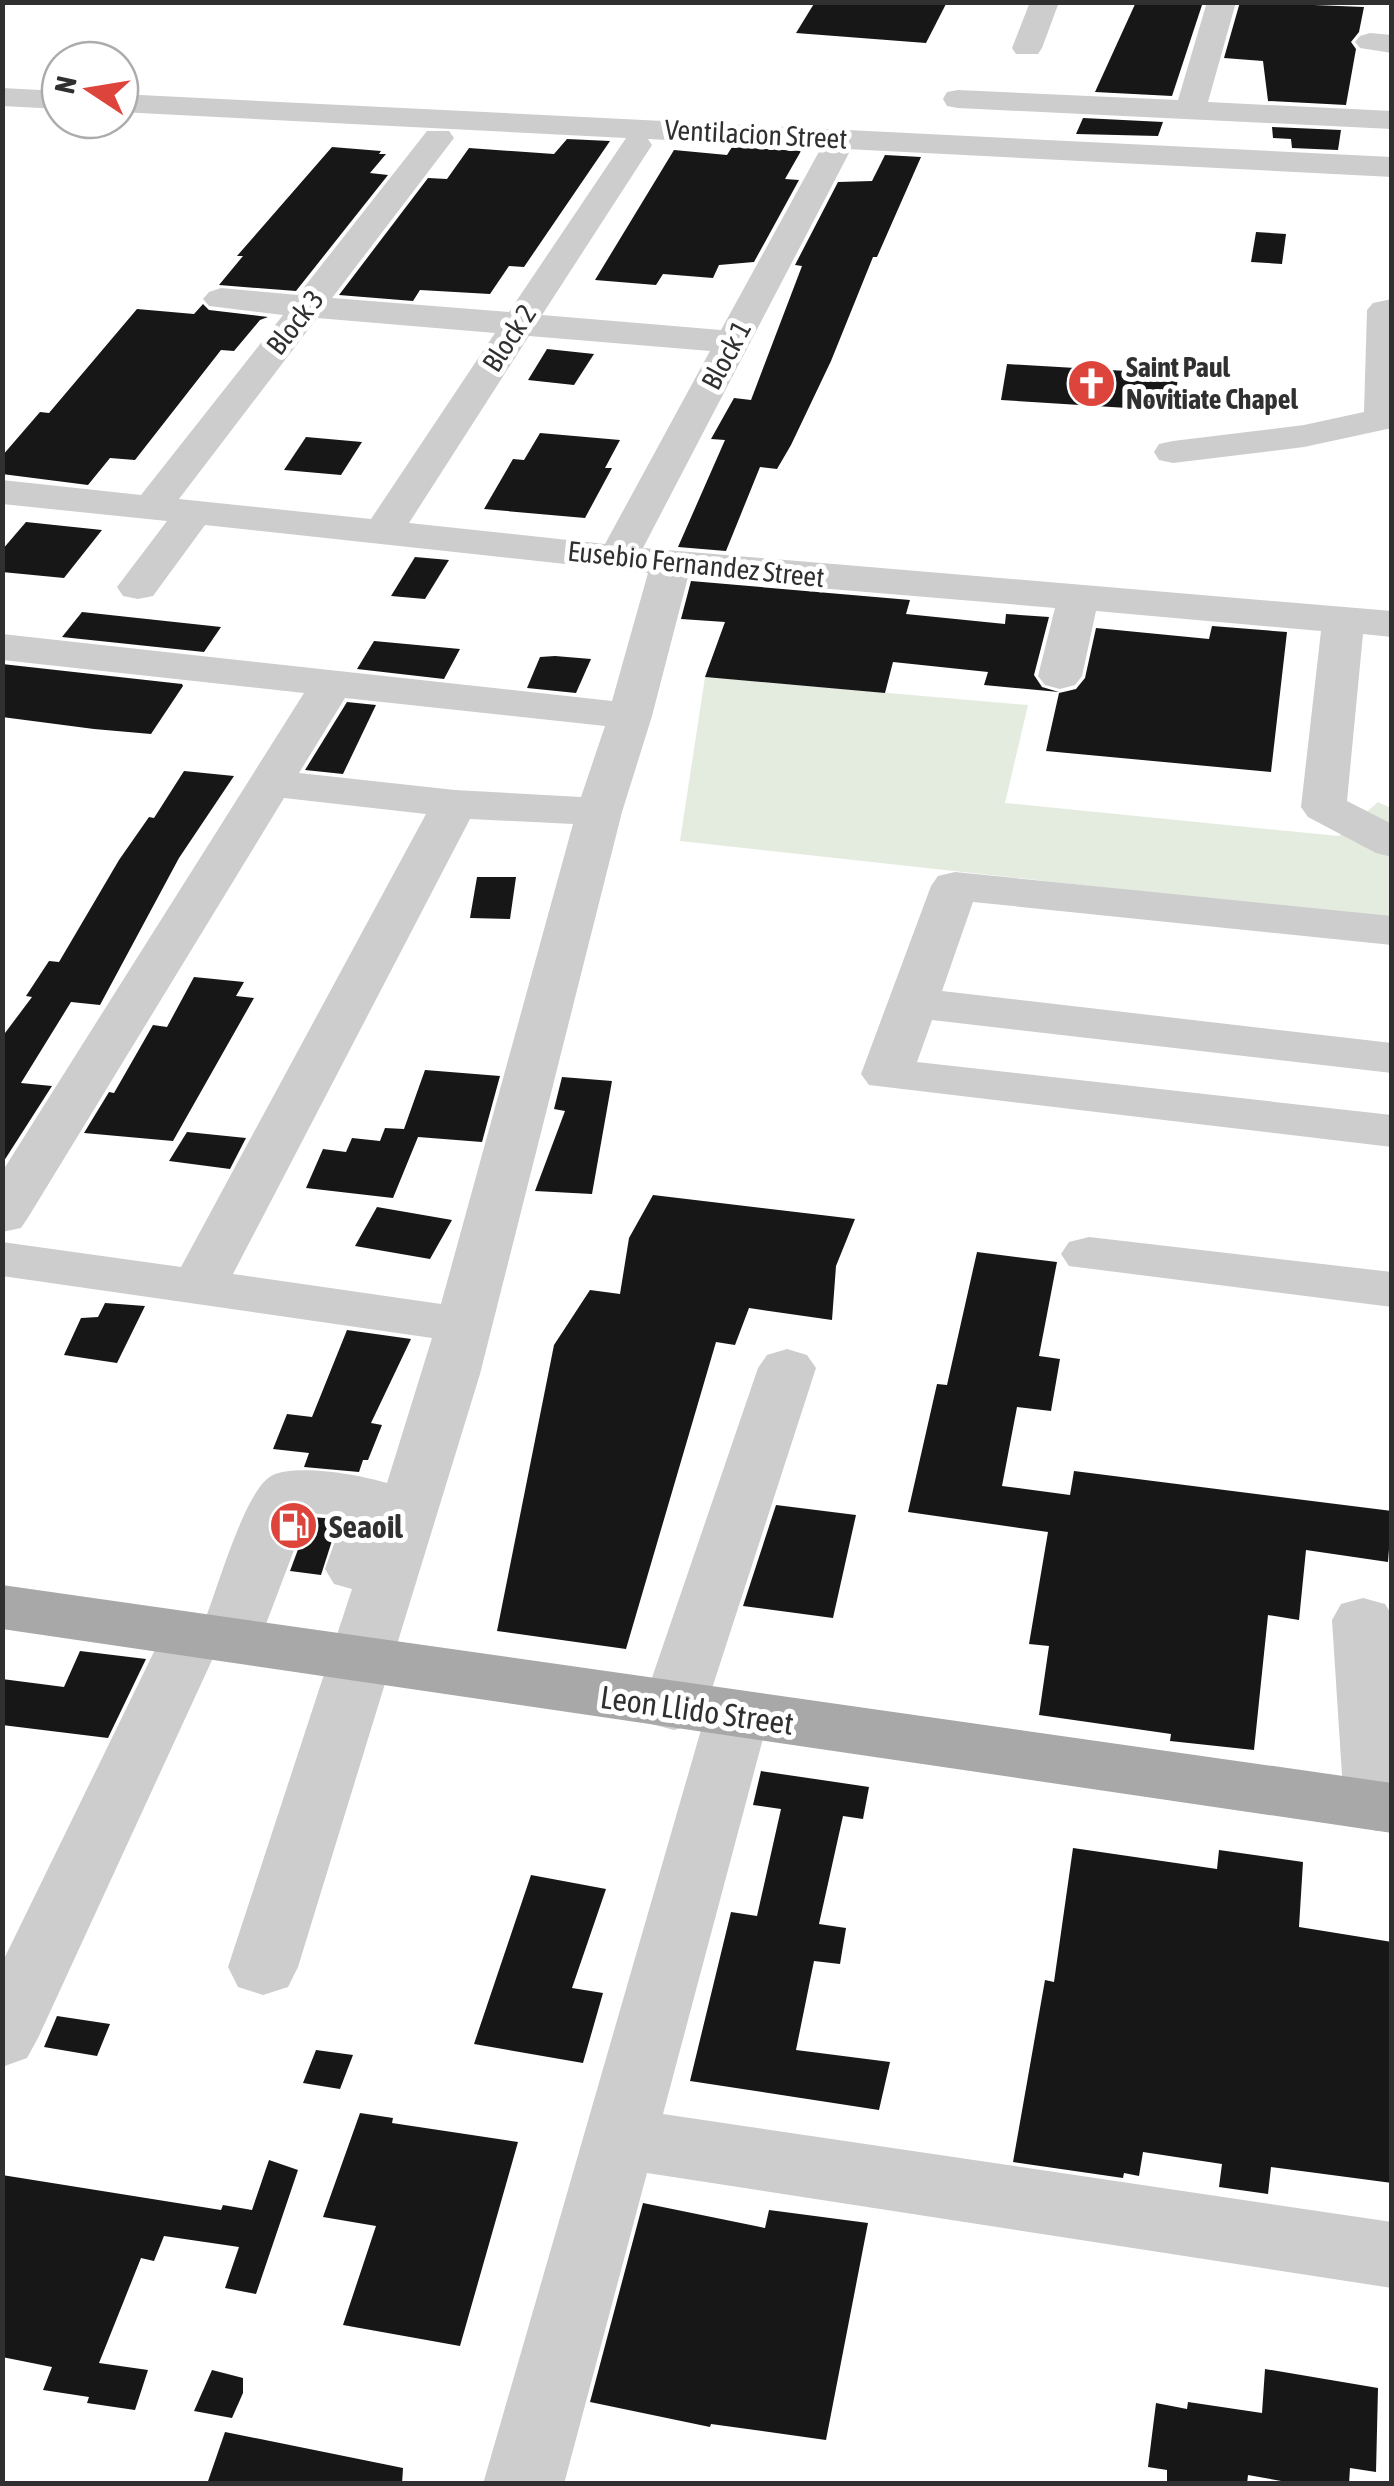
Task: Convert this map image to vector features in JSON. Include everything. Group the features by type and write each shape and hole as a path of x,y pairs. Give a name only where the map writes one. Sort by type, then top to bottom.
{"main road":[{"name":"Leon Llido Street","path":"2,1607 1384,1808"}],"street":[{"path":"1027,48 1045,2"},
{"path":"1190,111 1222,2"},
{"path":"2,97 40,99"},
{"path":"958,99 1392,120"},
{"name":"Ventilacion Street","path":"140,103 1392,167"},
{"name":"Block 3","path":"152,508 438,138"},
{"name":"Block 2","path":"383,532 636,145"},
{"name":"Block 1","path":"618,557 834,152"},
{"path":"221,299 733,342"},
{"path":"1173,452 1304,436 1387,418 1385,310 1392,310"},
{"name":"Eusebio Fernandez Street","path":"2,492 671,563 1392,624"},
{"path":"138,587 195,512"},
{"path":"344,1657 464,1325 599,812 630,716 671,563"},
{"path":"1060,676 1078,598"},
{"path":"1343,620 1324,807 1392,842"},
{"path":"2,647 630,716"},
{"path":"2,1216 331,685"},
{"path":"270,782 456,804 599,812"},
{"path":"198,1286 456,804"},
{"path":"1392,931 955,886 887,1074 1392,1131"},
{"path":"913,1002 1392,1058"},
{"path":"1089,1254 1392,1290"},
{"path":"2,1259 464,1325"},
{"path":"523,2484 619,2138 706,1711 787,1368"},
{"path":"2,2038 282,1501 292,1491 304,1490 365,1497 374,1502 374,1517 344,1657 263,1967"},
{"path":"1362,1620 1384,1808"},
{"path":"619,2138 1392,2255"}],"shaded area":[{"path":"705,677 1028,705 1005,803 1339,836 1378,802 1391,808 1391,919 680,841"}],"building":[{"path":"815,2 947,2 926,43 796,33"},
{"path":"1136,2 1203,2 1172,96 1095,92"},
{"path":"1240,2 1364,7 1359,32 1351,42 1356,49 1346,105 1268,101 1263,61 1224,58"},
{"path":"1083,118 1163,122 1158,136 1076,134"},
{"path":"1272,127 1341,130 1338,150 1292,148 1291,139 1273,138"},
{"path":"567,139 610,141 524,267 509,266 490,294 420,290 413,301 339,295 428,178 447,179 469,148 554,154"},
{"path":"332,147 381,151 379,154 386,154 370,173 388,175 296,291 219,285 243,256 237,256"},
{"path":"732,147 801,151 785,179 799,180 754,262 719,265 713,278 663,274 656,285 595,280 674,150 727,155"},
{"path":"885,155 921,157 791,445 777,469 760,467 726,551 678,547 725,440 711,439 734,398 751,400 802,266 795,265 838,182 872,181"},
{"path":"1256,232 1286,234 1282,264 1251,262"},
{"path":"203,304 209,310 268,317 260,320 234,351 221,350 135,460 110,458 88,485 2,474 2,456 40,412 49,413 137,309 194,314"},
{"path":"547,349 594,354 574,385 528,380"},
{"name":"Saint Paul Novitiate Chapel","path":"1007,364 1178,374 1175,411 1001,400"},
{"path":"540,433 620,440 605,468 612,468 585,518 484,509 513,459 524,460"},
{"path":"306,437 362,442 341,475 284,470"},
{"path":"26,522 102,530 64,578 2,572 2,550"},
{"path":"415,557 449,560 425,599 391,596"},
{"path":"691,581 910,600 906,614 1005,624 1006,614 1049,617 1034,675 1042,687 1059,692 984,685 988,672 893,662 885,693 705,677 725,622 681,619"},
{"path":"82,612 221,627 204,652 62,637"},
{"path":"1212,626 1287,632 1271,772 1046,751 1059,693 1076,689 1085,678 1096,628 1209,639"},
{"path":"374,641 460,649 444,679 357,669"},
{"path":"540,657 591,659 576,693 527,688"},
{"path":"2,664 183,686 151,734 94,729 2,717"},
{"path":"347,702 376,705 343,774 305,770"},
{"path":"184,771 234,776 179,858 100,1005 71,1002 21,1083 52,1086 2,1164 2,1037 32,997 26,996 49,961 59,962 119,860 149,817 154,818"},
{"path":"477,877 516,877 510,919 470,918"},
{"path":"194,977 244,982 236,996 254,998 173,1141 84,1133 109,1092 114,1093 153,1025 167,1027"},
{"path":"425,1070 500,1076 482,1142 418,1137 393,1198 306,1188 323,1149 346,1152 352,1138 380,1141 385,1128 404,1129"},
{"path":"562,1077 612,1081 592,1194 535,1191 565,1111 554,1109"},
{"path":"187,1132 246,1138 230,1169 169,1161"},
{"path":"653,1195 855,1219 836,1266 832,1320 749,1308 735,1345 716,1342 626,1649 497,1631 554,1345 590,1290 620,1294 629,1238"},
{"path":"377,1207 452,1220 430,1259 355,1246"},
{"path":"977,1252 1057,1262 1039,1356 1060,1359 1051,1411 1017,1407 1002,1486 1070,1495 1074,1471 1392,1511 1388,1562 1306,1550 1299,1620 1268,1615 1254,1750 1170,1741 1171,1734 1039,1715 1049,1646 1029,1644 1048,1532 908,1512 937,1384 947,1385"},
{"path":"105,1303 145,1306 117,1363 64,1355 81,1318 98,1317"},
{"path":"347,1330 411,1339 371,1423 382,1425 359,1472 304,1467 309,1453 273,1449 287,1414 312,1417"},
{"path":"776,1505 856,1515 833,1618 743,1606"},
{"path":"310,1517 339,1519 321,1575 290,1571"},
{"path":"80,1651 146,1659 108,1738 2,1725 2,1679 64,1687"},
{"path":"761,1771 869,1787 863,1819 843,1816 819,1924 846,1928 840,1964 814,1961 796,2050 890,2062 879,2110 690,2081 731,1912 757,1916 781,1809 753,1805"},
{"path":"1073,1848 1217,1869 1219,1850 1303,1862 1299,1927 1392,1942 1392,2183 1271,2167 1268,2194 1219,2187 1222,2164 1143,2152 1139,2176 1124,2173 1123,2178 1013,2162 1045,1980 1054,1982"},
{"path":"531,1875 606,1889 572,1988 603,1993 583,2063 474,2044"},
{"path":"57,2016 110,2024 97,2056 44,2047"},
{"path":"316,2050 353,2055 340,2089 303,2083"},
{"path":"360,2113 393,2118 392,2123 518,2142 460,2346 343,2325 376,2226 323,2217"},
{"path":"269,2160 298,2170 256,2294 225,2288 239,2247 164,2236 154,2261 141,2258 99,2363 148,2370 135,2410 87,2403 89,2397 43,2390 52,2367 2,2357 2,2175 221,2210 223,2205 252,2210"},
{"path":"643,2203 765,2228 769,2210 868,2223 826,2440 711,2424 710,2427 590,2402"},
{"path":"1265,2369 1378,2388 1376,2472 1350,2468 1349,2484 1298,2484 1248,2475 1247,2484 1181,2484 1167,2481 1167,2470 1148,2467 1156,2403 1187,2409 1188,2402 1262,2413"},
{"path":"212,2370 243,2378 243,2393 232,2418 194,2411"},
{"path":"225,2432 403,2468 402,2484 207,2484"}],"place":[{"name":"Saint Paul Novitiate Chapel","path":"1091,383"},
{"name":"Seaoil","path":"294,1526"}]}
